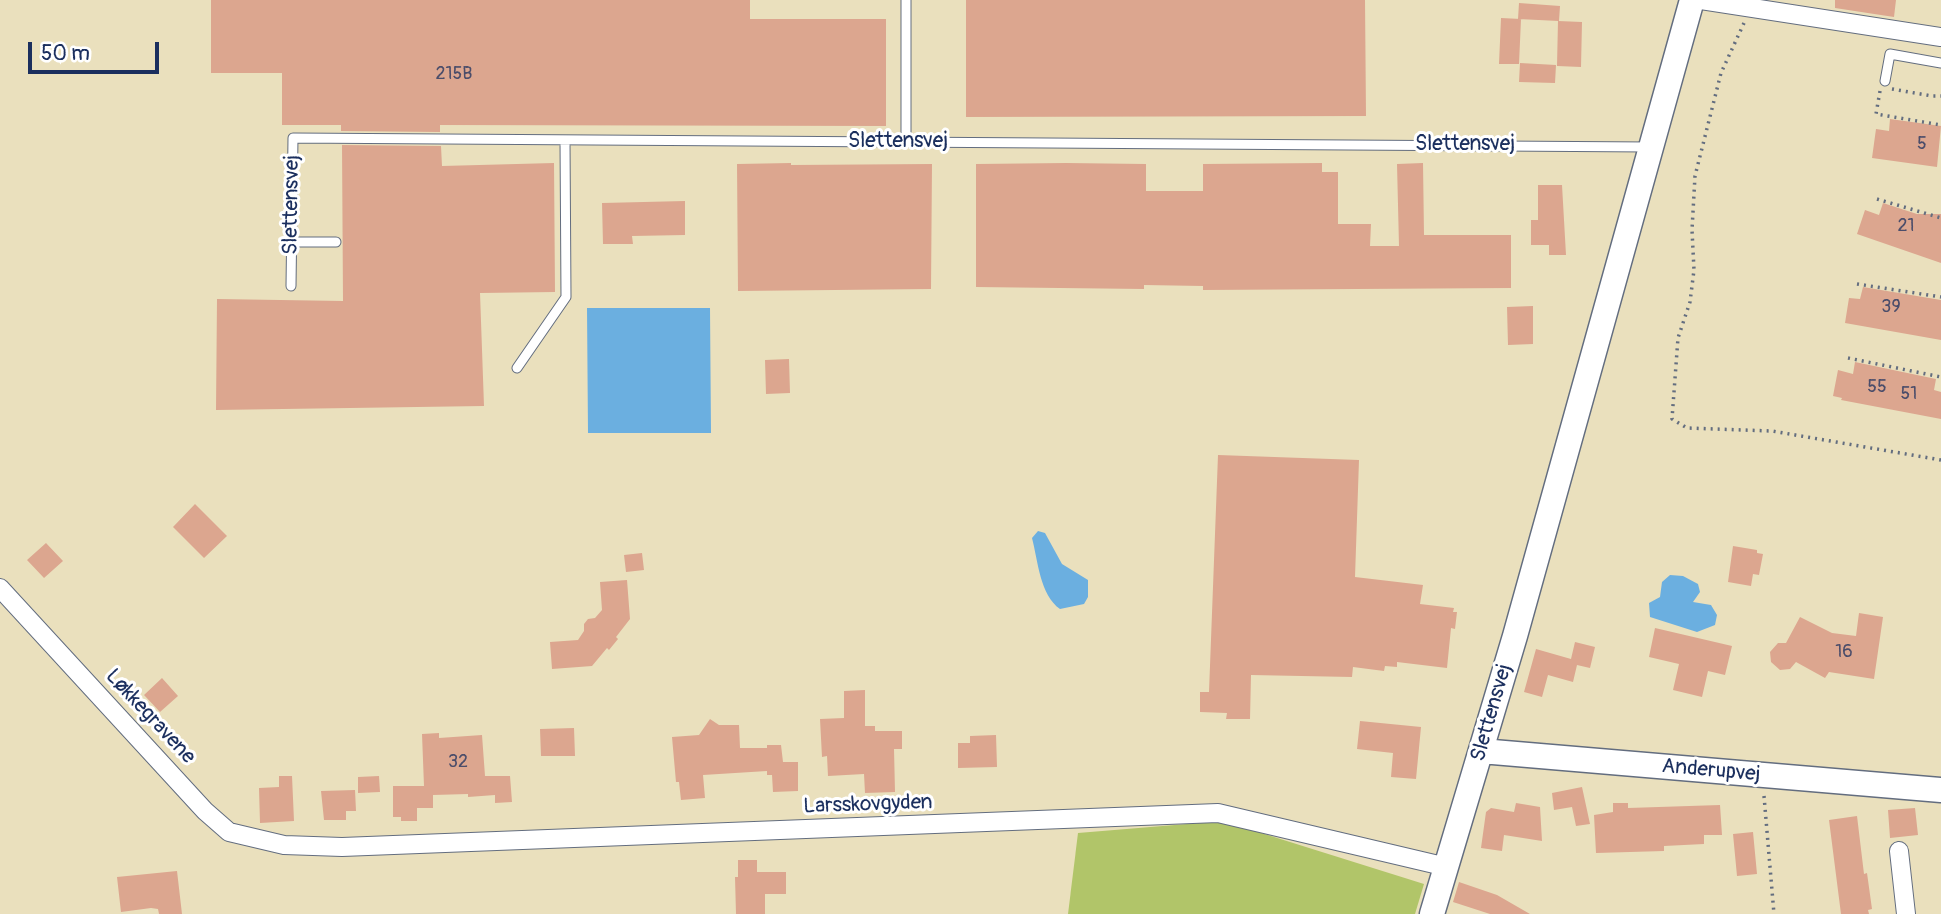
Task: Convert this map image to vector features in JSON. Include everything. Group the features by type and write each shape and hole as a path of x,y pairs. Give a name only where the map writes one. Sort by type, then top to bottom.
{"street":[{"name":"Slettensvej","path":"1432,914 1481,751 1692,0"},
{"path":"1701,0 1941,37"},
{"name":"Løkkegravene","path":"0,588 205,811 229,832 285,845"},
{"name":"Anderupvej","path":"1481,751 1941,790"},
{"name":"Larsskovgyden","path":"285,845 342,847 1218,813 1447,867"},
{"path":"1899,851 1906,914"}],"lane":[{"path":"906,0 906,142"},
{"path":"1885,81 1890,54 1941,63"},
{"name":"Slettensvej","path":"291,286 293,138 1651,147"},
{"path":"517,368 566,297 565,140"},
{"path":"292,242 336,242"}],"path":[{"path":"1751,7 1721,73 1695,176 1692,230 1694,270 1690,302 1678,338 1672,419 1687,428 1772,431 1941,460"},
{"path":"1941,96 1894,90 1885,81 1880,87 1876,114 1941,125"},
{"path":"1877,199 1941,218"},
{"path":"1857,284 1941,297"},
{"path":"1848,358 1941,377"},
{"path":"1762,776 1774,914"}],"green space":[{"path":"1223,821 1424,884 1415,914 1068,914 1078,833"}],"water":[{"path":"587,308 710,308 711,433 588,433"},
{"path":"1038,531 1045,533 1062,564 1088,580 1088,597 1084,604 1060,609 1053,603 1041,577 1032,538"},
{"path":"1670,575 1683,576 1698,584 1700,592 1693,602 1711,605 1717,615 1715,625 1697,632 1650,617 1649,603 1660,597 1662,582"}],"building":[{"path":"211,0 750,0 750,19 886,19 886,126 440,125 440,132 341,131 341,125 282,125 282,73 211,73"},
{"path":"966,0 1365,0 1366,116 966,117"},
{"path":"1835,0 1896,0 1894,17 1835,8"},
{"path":"1519,3 1560,6 1559,21 1518,19"},
{"path":"1501,18 1521,19 1519,64 1499,64"},
{"path":"1558,21 1582,22 1581,67 1557,66"},
{"path":"1520,63 1556,65 1555,83 1519,82"},
{"path":"1890,119 1941,126 1937,167 1872,158 1876,129 1889,131"},
{"path":"342,145 441,146 442,166 554,163 555,292 480,293 484,406 216,410 217,299 343,301"},
{"path":"1322,163 1322,172 1338,172 1338,224 1371,224 1370,246 1399,246 1397,164 1423,163 1424,235 1511,235 1511,288 1203,290 1203,286 1144,285 1144,289 976,287 976,164 1146,164 1146,191 1203,191 1203,164"},
{"path":"737,164 932,164 931,289 738,291"},
{"path":"1538,185 1562,185 1566,255 1549,255 1549,245 1531,245 1531,220 1538,220"},
{"path":"685,201 685,235 632,236 633,244 603,244 602,203"},
{"path":"1883,203 1917,214 1941,214 1941,263 1857,234 1865,210 1879,215"},
{"path":"1863,287 1941,300 1941,340 1845,323 1849,298 1860,299"},
{"path":"1533,306 1533,344 1508,345 1507,307"},
{"path":"789,359 790,393 766,394 765,360"},
{"path":"1855,362 1936,379 1934,390 1941,392 1941,419 1841,400 1842,398 1833,396 1838,370 1853,374"},
{"path":"1218,455 1359,460 1355,577 1423,585 1420,604 1454,608 1453,612 1457,612 1455,629 1451,628 1447,668 1397,662 1397,667 1385,666 1384,671 1353,667 1352,677 1251,675 1250,719 1226,719 1227,713 1200,712 1200,692 1209,692"},
{"path":"195,504 227,536 204,558 173,527"},
{"path":"46,543 63,561 44,578 27,560"},
{"path":"1733,546 1757,550 1757,553 1763,554 1759,575 1753,574 1751,586 1728,582"},
{"path":"642,553 644,570 626,572 624,555"},
{"path":"627,580 630,619 609,650 607,648 592,666 552,669 550,642 578,640 588,619 595,618 602,610 600,582"},
{"path":"1859,613 1883,617 1874,679 1829,672 1825,678 1796,662 1790,669 1780,670 1771,662 1770,652 1778,643 1786,643 1800,617 1832,633 1856,636"},
{"path":"1655,628 1732,646 1725,675 1708,671 1702,697 1673,690 1679,664 1649,657"},
{"path":"1575,642 1595,647 1590,668 1577,665 1573,682 1548,675 1542,697 1524,692 1536,649 1571,659"},
{"path":"162,678 178,696 160,712 144,695"},
{"path":"865,690 865,726 875,726 875,731 902,731 902,749 894,749 895,792 865,793 864,774 828,776 827,756 822,757 820,719 844,718 844,691"},
{"path":"710,719 719,725 739,725 740,748 781,745 783,762 798,762 798,791 773,792 772,775 767,775 767,771 703,775 705,798 681,800 679,782 676,782 672,737 699,735"},
{"path":"1360,721 1421,727 1416,779 1391,777 1393,753 1357,749"},
{"path":"574,728 575,756 541,756 540,729"},
{"path":"439,733 439,738 482,735 485,776 510,776 512,802 495,803 495,795 433,795 433,808 417,808 417,821 401,821 401,817 393,817 393,786 424,786 422,734"},
{"path":"996,735 997,767 958,768 958,743 970,743 970,736"},
{"path":"279,776 292,776 294,821 260,823 259,788 279,787"},
{"path":"379,776 380,792 358,793 358,777"},
{"path":"1582,787 1590,824 1576,826 1572,807 1554,810 1552,793"},
{"path":"355,790 356,811 346,811 346,820 324,820 321,791"},
{"path":"1516,803 1540,807 1542,841 1504,835 1502,851 1481,848 1486,812 1491,808 1514,812"},
{"path":"1613,803 1628,803 1628,808 1720,805 1722,835 1704,835 1704,844 1664,846 1664,851 1596,853 1594,815 1613,812"},
{"path":"1915,808 1918,835 1890,838 1888,810"},
{"path":"1857,816 1864,874 1867,873 1872,909 1868,910 1869,914 1841,914 1829,820"},
{"path":"1753,832 1757,874 1737,876 1733,834"},
{"path":"738,860 757,860 757,872 786,872 786,894 765,894 765,914 736,914 735,877 738,877"},
{"path":"177,871 182,914 159,914 158,909 151,908 121,912 117,877"},
{"path":"1459,882 1497,895 1530,914 1490,914 1453,902"}]}
